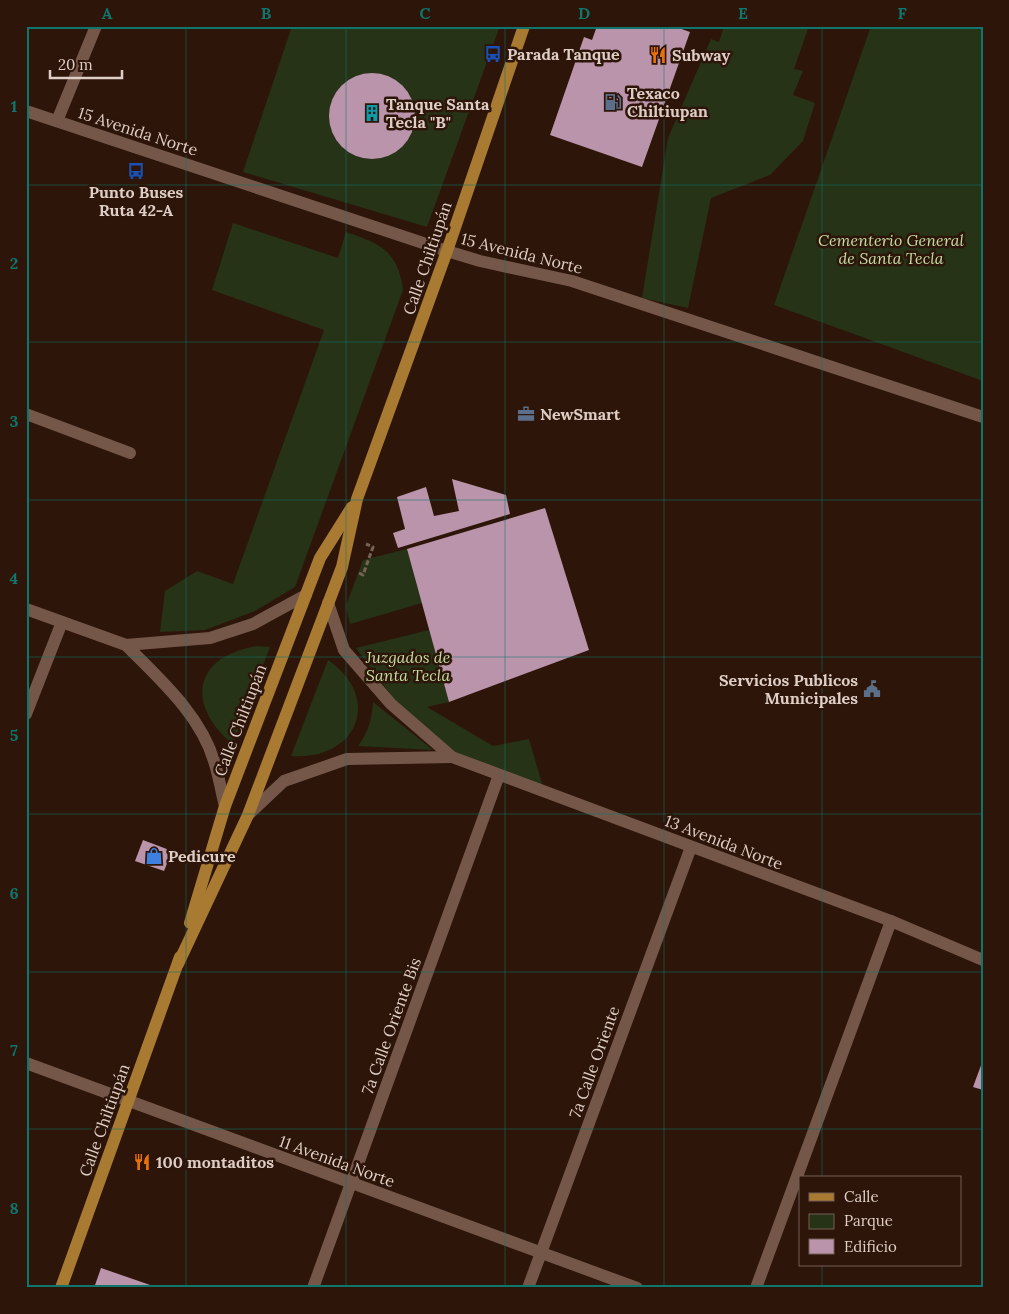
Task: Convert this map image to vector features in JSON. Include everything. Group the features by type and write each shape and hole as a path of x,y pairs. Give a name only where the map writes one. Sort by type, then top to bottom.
{"main road":[{"name":"Calle Chiltiupán","path":"178,964 248,815 342,567 357,499 447,252 524,26"},
{"name":"Calle Chiltiupán","path":"61,1288 178,964 225,806 320,558 357,499"}],"street":[{"path":"57,121 96,26"},
{"name":"15 Avenida Norte","path":"26,111 447,252 572,281 983,417"},
{"path":"26,414 130,453"},
{"path":"26,609 126,645 210,638 253,624 306,595"},
{"name":"13 Avenida Norte","path":"328,603 344,650 391,704 452,757 891,921 983,960"},
{"path":"26,714 62,622"},
{"path":"126,645 179,699 196,724 214,759 225,806"},
{"name":"13 Avenida Norte","path":"248,815 284,781 347,759 452,757"},
{"name":"7a Calle Oriente Bis","path":"313,1288 499,775"},
{"name":"7a Calle Oriente","path":"528,1288 691,847"},
{"path":"756,1288 891,921"},
{"name":"11 Avenida Norte","path":"26,1063 637,1288"}],"path":[{"path":"363,575 373,547"}],"green space":[{"path":"292,26 500,26 427,227 243,172"},
{"path":"724,26 809,26 794,69 803,71 793,95 815,103 803,141 770,175 711,198 688,308 642,298 668,138 711,39 719,42"},
{"name":"Cementerio General de Santa Tecla","path":"871,26 983,26 983,381 774,305"},
{"path":"233,223 338,258 346,232 369,240 392,257 401,277 403,290 295,587 255,611 205,630 160,632 165,591 197,571 233,584 324,330 212,290"},
{"name":"Juzgados de Santa Tecla","path":"407,549 422,603 350,624 346,606 363,560"},
{"name":"Juzgados de Santa Tecla","path":"429,630 449,702 427,707 493,746 529,739 543,787 454,752 394,699 356,648"},
{"path":"256,646 270,647 233,744 209,717 204,706 203,683 208,672 221,659 235,652"},
{"path":"328,660 345,676 355,692 358,709 355,724 346,738 332,749 314,755 291,756"},
{"path":"373,702 433,750 358,746 369,726"}],"building":[{"name":"Texaco Chiltiupan","path":"597,26 673,26 690,32 642,167 550,135 584,37 592,40"},
{"name":"Tanque Santa Tecla \"B\"","path":"364,73 380,73 389,76 403,85 412,99 415,116 412,133 403,147 389,156 380,159 364,159 348,152 336,140 329,124 329,108 336,92 348,80"},
{"path":"452,479 506,495 510,514 398,548 393,533 405,529 397,497 426,487 434,516 459,511"},
{"name":"Juzgados de Santa Tecla","path":"545,508 589,650 449,702 407,549"},
{"name":"Pedicure","path":"143,840 172,851 164,871 135,861"},
{"path":"983,1060 983,1090 973,1087"},
{"path":"101,1268 156,1287 156,1288 94,1288"}],"place":[{"name":"Parada Tanque","path":"493,54"},
{"name":"Subway","path":"658,55"},
{"name":"Texaco Chiltiupan","path":"613,102"},
{"name":"Tanque Santa Tecla \"B\"","path":"372,113"},
{"name":"Punto Buses Ruta 42-A","path":"136,171"},
{"name":"NewSmart","path":"526,414"},
{"name":"Servicios Publicos Municipales","path":"872,689"},
{"name":"Pedicure","path":"154,856"},
{"name":"100 montaditos","path":"142,1162"}]}
